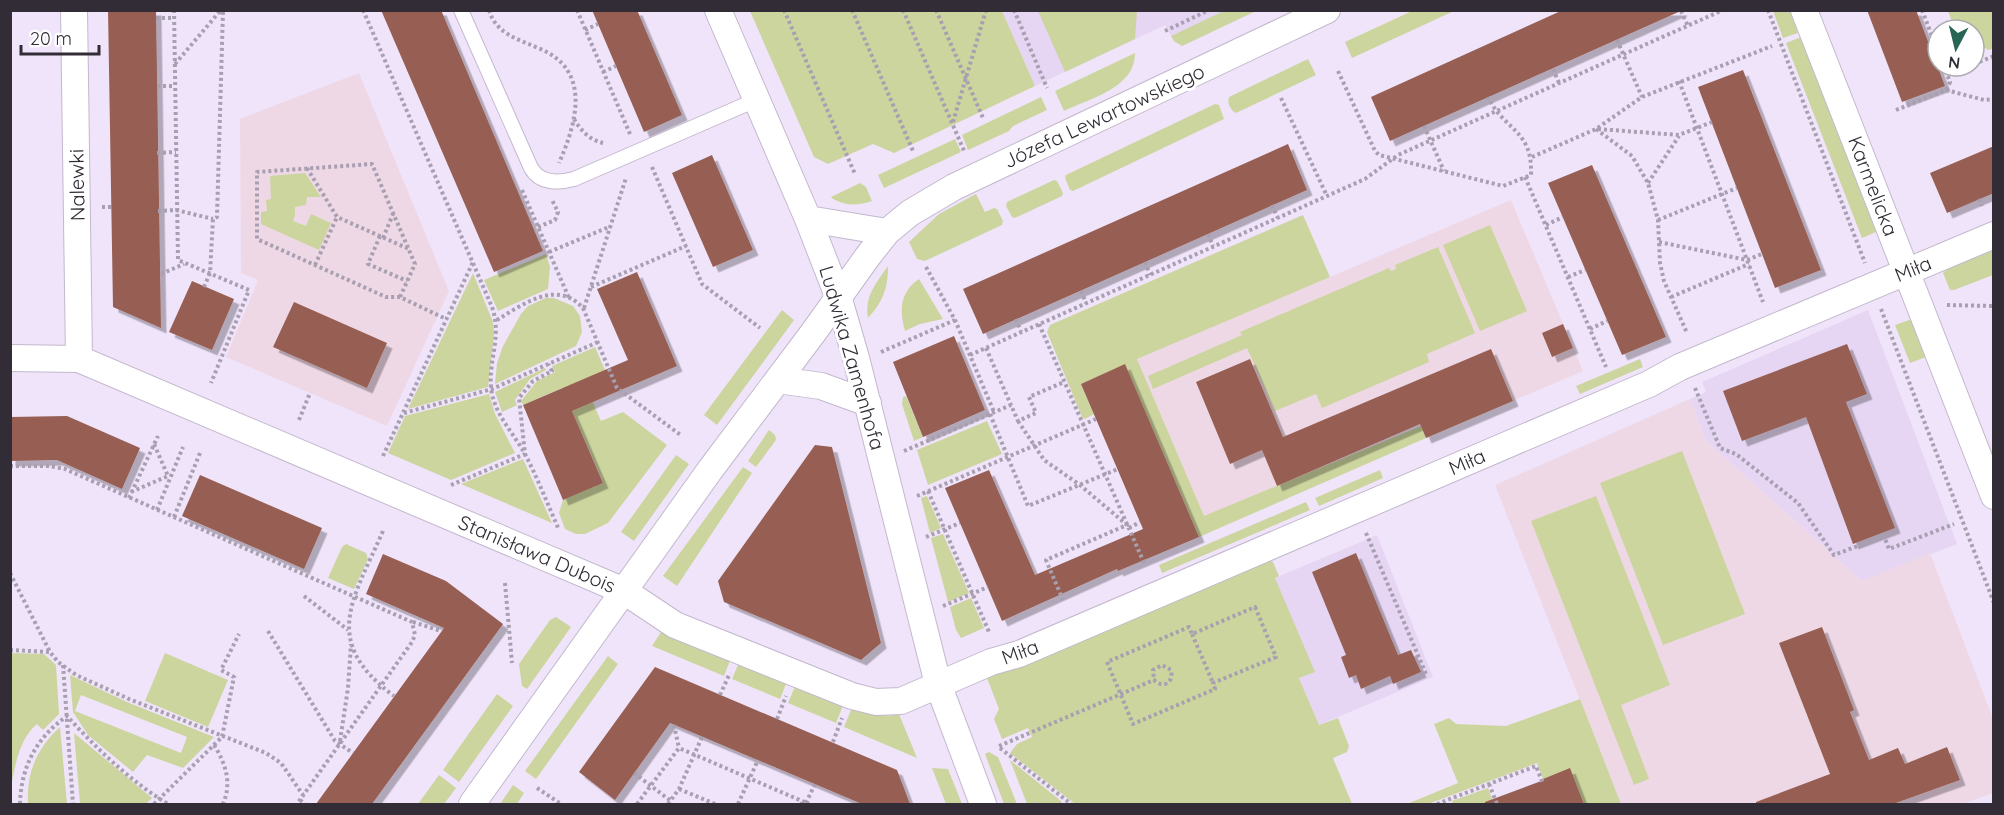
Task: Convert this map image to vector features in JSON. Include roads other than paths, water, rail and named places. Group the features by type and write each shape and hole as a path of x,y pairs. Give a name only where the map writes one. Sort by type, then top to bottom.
{"street":[{"name":"Nalewki","path":"74,10 80,358"},
{"name":"Ludwika Zamenhofa","path":"718,10 808,219 838,296 868,403 938,684"},
{"name":"Józefa Lewartowskiego","path":"472,804 710,470 887,232 910,213 954,187 1327,10"},
{"name":"Karmelicka","path":"1804,10 1994,496"},
{"path":"808,219 887,232"},
{"name":"Miła","path":"938,684 991,662 1019,654 1649,384 1680,367 1994,235"},
{"name":"Stanisława Dubois","path":"10,358 80,358 624,591 675,625 852,696 876,702 901,701 938,684"},
{"path":"778,380 821,386 868,403"},
{"path":"938,684 983,804"}],"lane":[{"path":"461,10 531,168 535,175 554,182 574,179 636,147 756,100"}]}
